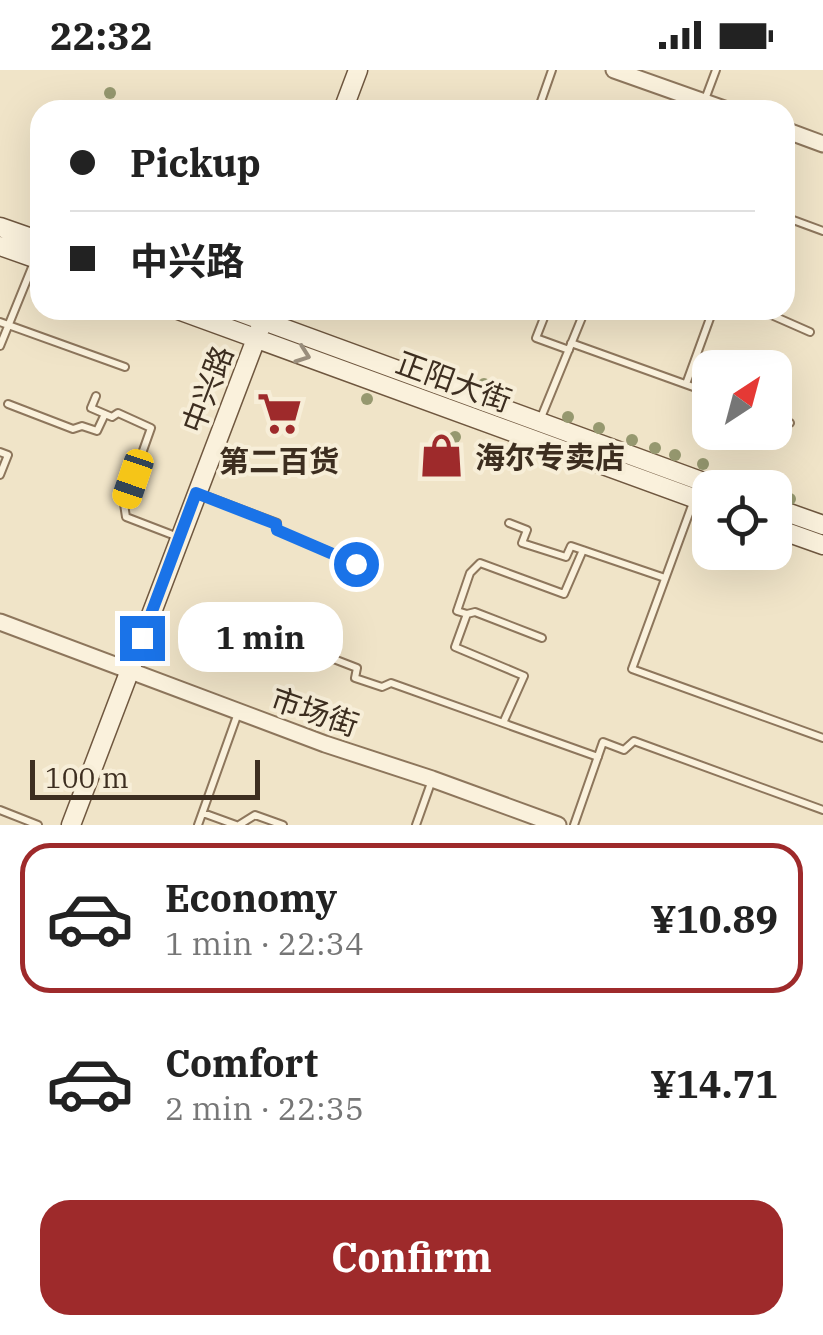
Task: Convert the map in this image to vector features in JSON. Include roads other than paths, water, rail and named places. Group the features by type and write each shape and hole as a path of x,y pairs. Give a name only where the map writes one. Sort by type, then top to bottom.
{"main road":[{"path":"347,100 358,70"},
{"path":"0,227 30,247"},
{"path":"0,246 30,251"},
{"name":"正阳大街","path":"263,323 692,478"},
{"name":"正阳大街","path":"263,323 692,498"},
{"name":"中兴路","path":"71,825 263,323"},
{"path":"792,514 823,525"},
{"path":"792,534 823,545"}],"street":[{"path":"614,70 698,100"},
{"path":"795,134 823,144"},
{"name":"市场街","path":"0,622 324,744 432,778 558,825"}],"lane":[{"path":"542,100 552,70"},
{"path":"705,100 716,70"},
{"path":"795,221 823,231"},
{"path":"0,346 4,324 30,271"},
{"path":"543,320 536,338 692,386"},
{"path":"540,422 581,320"},
{"path":"686,384 709,320"},
{"path":"783,320 810,332"},
{"path":"4,324 125,367"},
{"path":"96,396 91,408 112,417 118,412 152,428 124,504 126,517 180,537"},
{"path":"8,404 73,430 82,426 97,431 105,414"},
{"path":"0,452 8,455 0,475"},
{"path":"196,493 276,524 277,530 294,540 356,564"},
{"path":"509,523 527,530 522,543 566,557 571,546 665,578"},
{"path":"692,523 665,578 632,670 823,738"},
{"path":"542,638 475,612 457,610 470,574 480,564 564,594 583,550"},
{"path":"466,614 457,650 524,676 503,723"},
{"path":"313,651 357,668 355,678 382,688 391,683 598,757"},
{"path":"198,825 238,712"},
{"path":"574,825 603,742 624,750 634,741 823,810"},
{"path":"416,825 432,778"},
{"path":"0,810 38,825"},
{"path":"202,813 238,825 255,815 283,825"}],"place":[{"name":"第二百货","path":"279,413"},
{"name":"海尔专卖店","path":"442,456"}]}
